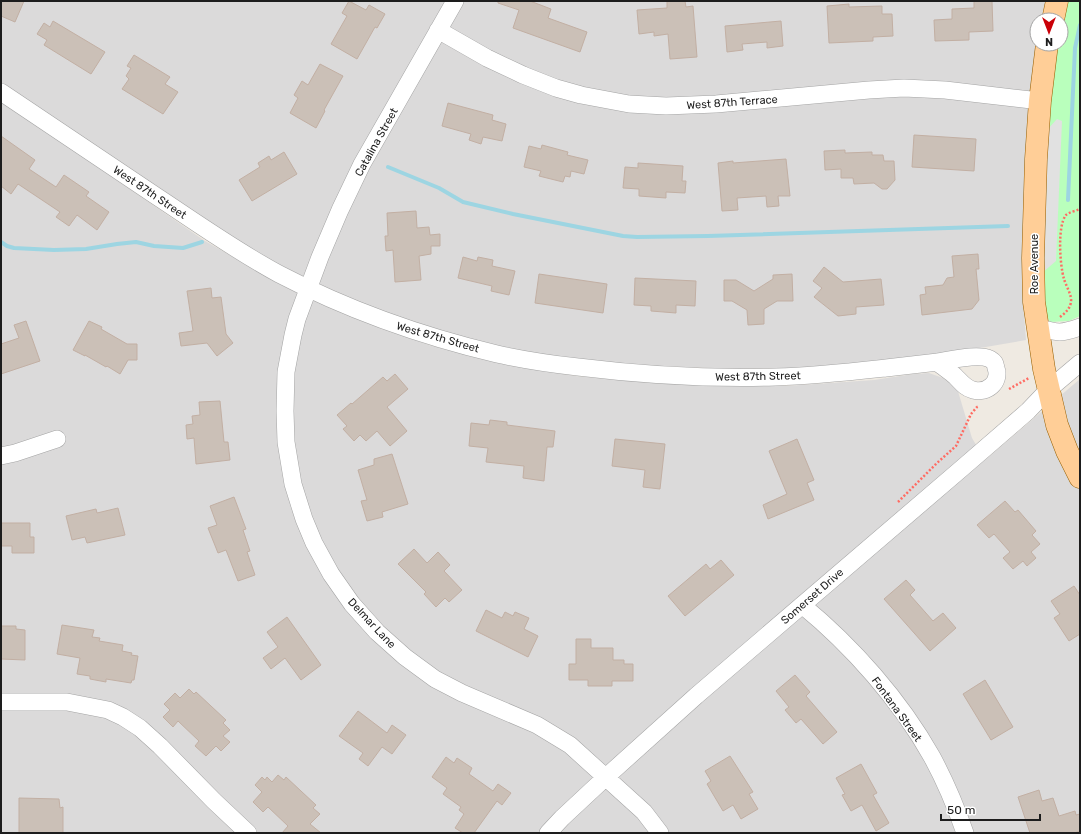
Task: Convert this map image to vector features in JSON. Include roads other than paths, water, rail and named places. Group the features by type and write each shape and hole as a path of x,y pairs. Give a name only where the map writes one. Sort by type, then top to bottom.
{"main road":[{"path":"1054,12 1057,1"},
{"name":"Roe Avenue","path":"1046,52 1040,101 1036,159 1033,258 1034,302 1048,390 1057,425 1064,444 1080,477"}],"street":[{"name":"Catalina Street","path":"308,288 340,210 362,164 455,1"},
{"name":"West 87th Terrace","path":"438,30 487,58 523,76 581,95 629,104 666,106 716,104 904,88 945,90 1040,101"},
{"name":"West 87th Street","path":"1,92 238,250 280,274 339,303 388,323 433,337 499,354 547,363 600,370 663,375 776,377 900,367 937,362"},
{"name":"Delmar Lane","path":"308,288 293,335 286,372 286,442 293,484 304,519 314,543 331,574 352,604 377,632 405,657 435,679 462,693 531,723 570,745 644,812 660,833"},
{"path":"1038,327 1061,333 1080,327"},
{"name":"Somerset Drive","path":"548,833 606,777 696,696 961,469 1028,411 1048,390 1080,364"},
{"path":"1,456 57,439"},
{"name":"Fontana Street","path":"802,605 828,626 842,640 882,685 904,714 932,757 965,833"},
{"path":"1,702 66,702 108,710 123,717 140,728 160,746 248,833"}],"waterway":[{"path":"1068,200 1075,48 1080,25"},
{"path":"388,167 439,188 463,202 513,214 623,236 708,236 1008,226"},
{"path":"1,242 14,248 54,250 86,249 136,242 154,246 183,248 202,242"}]}
